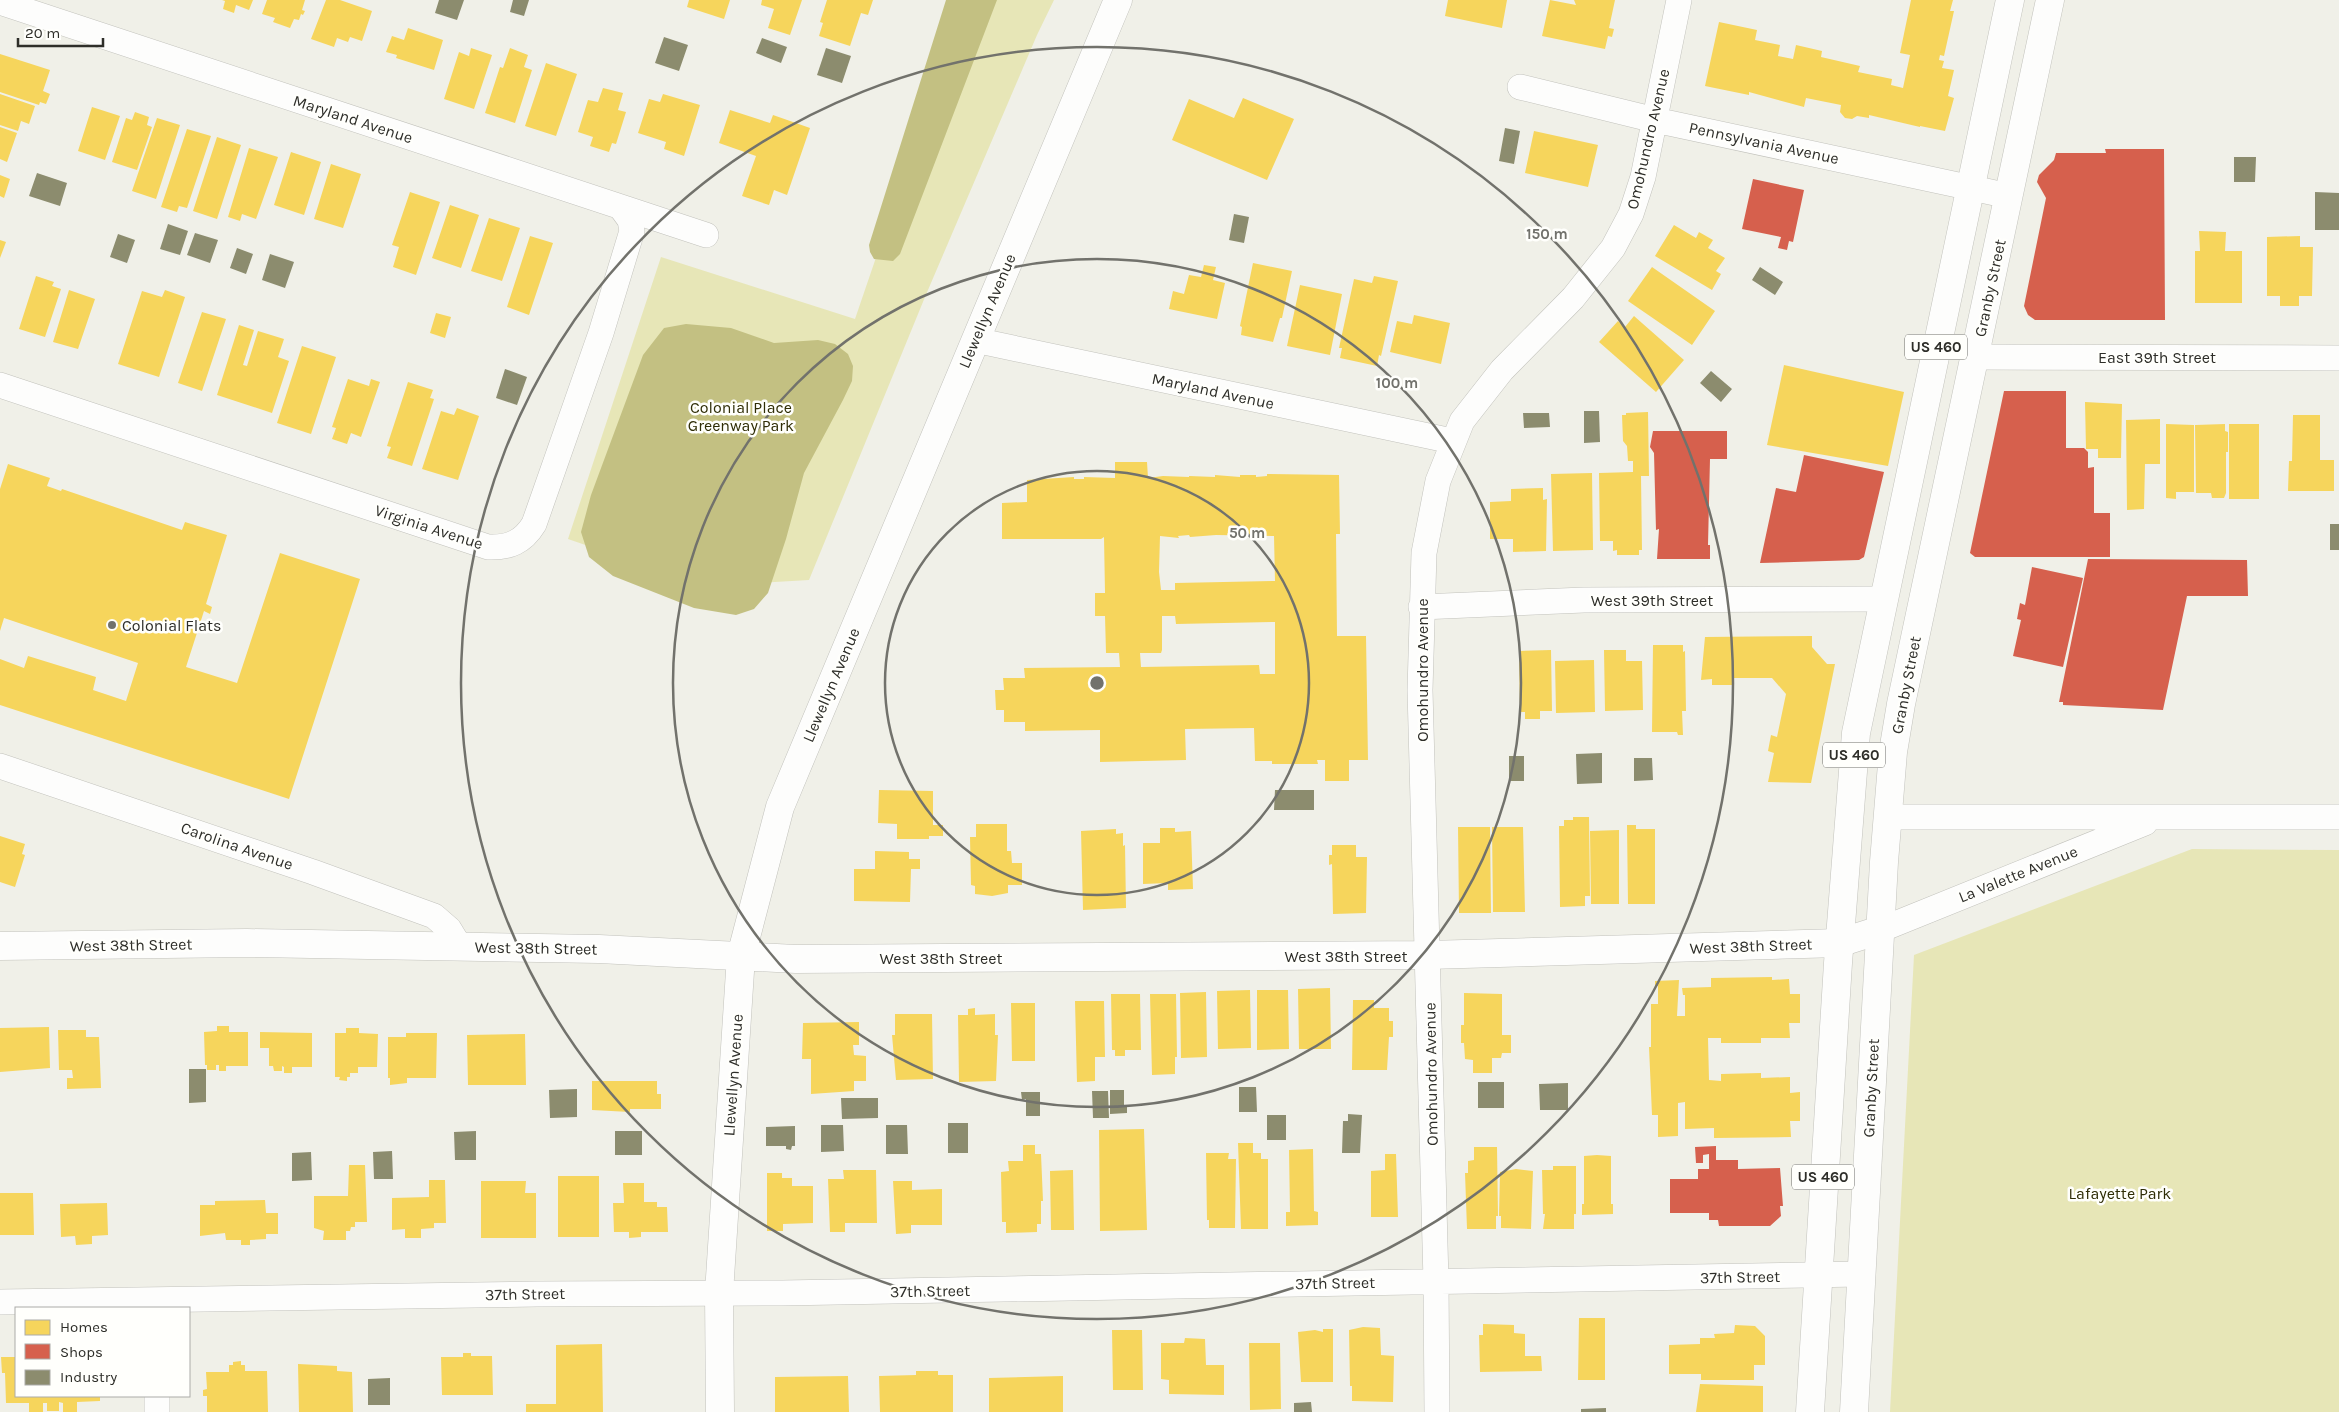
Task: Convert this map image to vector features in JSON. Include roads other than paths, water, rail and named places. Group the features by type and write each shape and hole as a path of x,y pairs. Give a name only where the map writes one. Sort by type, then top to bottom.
{"main road":[{"name":"Llewellyn Avenue","path":"720,1412 719,1293 741,956 780,807 1118,0"},
{"name":"US 460","path":"1810,1412 1839,943 1856,733 2010,0"},
{"name":"Granby Street","path":"1854,1412 1880,930 1893,752 1901,704 2050,0"},
{"name":"West 38th Street","path":"0,946 247,943 599,949 816,959 1428,956 1839,943 1880,930"}],"street":[{"name":"Omohundro Avenue","path":"1437,1412 1436,1281 1420,690 1424,553 1438,480 1452,441 1462,421 1502,370 1573,298 1613,248 1631,214 1642,177 1680,0"},
{"name":"Maryland Avenue","path":"0,2 622,209 706,235"},
{"name":"Pennsylvania Avenue","path":"1520,87 1655,120 2009,196"},
{"name":"Virginia Avenue","path":"0,385 480,544 505,548 517,543 529,532 534,524 601,333 632,231 630,220 622,209"},
{"name":"Maryland Avenue","path":"975,340 1452,441"},
{"name":"East 39th Street","path":"1975,356 2339,358"},
{"name":"West 39th Street","path":"1421,607 1584,600 1884,599"},
{"name":"Carolina Avenue","path":"0,766 313,872 434,916 449,929 460,947"},
{"name":"La Valette Avenue","path":"1887,817 2339,817"},
{"name":"La Valette Avenue","path":"1880,930 2157,818"},
{"name":"37th Street","path":"0,1302 155,1304 537,1294 719,1293 1860,1274"},
{"path":"156,1397 157,1412"}],"place":[{"name":"Colonial Flats","path":"112,625"}],"park label":[{"name":"Colonial Place Greenway Park","path":"741,416"},
{"name":"Lafayette Park","path":"2120,1193"}]}
